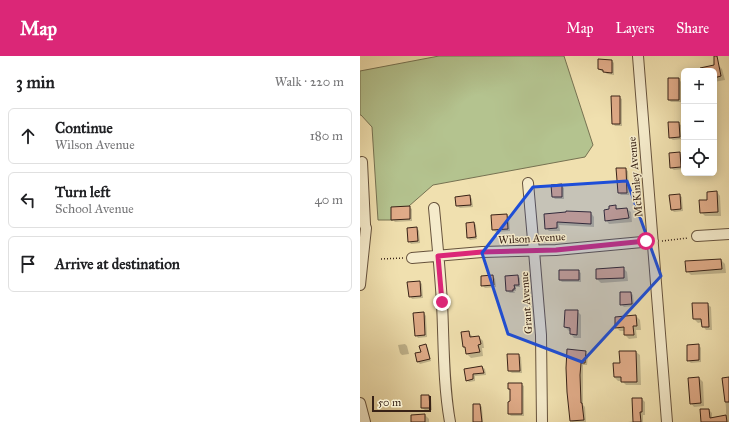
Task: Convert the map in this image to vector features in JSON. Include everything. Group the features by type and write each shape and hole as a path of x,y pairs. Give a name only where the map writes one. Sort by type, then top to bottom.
{"street":[{"name":"McKinley Avenue","path":"641,57 656,241 667,422"},
{"path":"360,285 361,264 366,228 362,162"},
{"name":"Grant Avenue","path":"528,183 540,335 542,422"},
{"path":"434,208 442,302 444,362 450,422"},
{"path":"360,216 366,228"},
{"path":"696,236 729,234"},
{"name":"Wilson Avenue","path":"412,258 482,252 556,250 656,241"},
{"path":"360,403 365,422"}],"path":[{"path":"656,241 696,236"},
{"path":"381,259 412,258"}],"highlighted area":[{"path":"627,181 661,276 582,362 508,334 482,253 533,187"}],"green space":[{"path":"439,56 564,56 593,145 585,157 433,185 393,220 378,220 372,127 360,115 360,71"}],"building":[{"path":"714,56 717,56 721,76 717,77 717,68 700,68 714,65"},
{"path":"598,59 612,60 612,73 603,72 603,70 598,69"},
{"path":"668,78 679,78 679,100 668,100"},
{"path":"611,96 620,96 620,124 612,124"},
{"path":"668,122 679,122 680,137 669,138"},
{"path":"680,152 681,167 670,168 669,153"},
{"path":"616,168 626,168 627,193 618,193"},
{"path":"562,184 562,197 552,197 551,185"},
{"path":"717,191 718,212 700,213 699,200 707,200 707,192"},
{"path":"680,194 681,209 671,210 669,195"},
{"path":"470,195 471,205 456,206 455,197"},
{"path":"616,205 616,209 627,208 629,218 605,221 604,210 609,209 609,206"},
{"path":"410,206 410,219 391,220 391,207"},
{"path":"566,211 591,212 591,224 557,222 557,228 545,229 544,214"},
{"path":"507,214 508,229 492,230 491,215"},
{"path":"474,222 476,237 467,238 466,223"},
{"path":"417,227 418,241 408,242 407,228"},
{"path":"721,259 722,269 686,272 685,261"},
{"path":"624,267 624,278 596,279 596,269"},
{"path":"559,270 579,270 579,280 559,280"},
{"path":"493,275 494,285 481,286 481,276"},
{"path":"518,275 519,285 514,285 515,289 513,289 513,291 506,291 505,276"},
{"path":"420,281 421,296 409,297 407,282"},
{"path":"620,292 631,292 632,304 620,305"},
{"path":"692,303 708,303 709,327 702,327 701,319 693,319"},
{"path":"565,310 578,310 577,335 570,334 570,328 564,327"},
{"path":"424,312 425,335 415,336 413,313"},
{"path":"636,315 637,326 633,326 634,335 624,335 624,327 615,328 615,317"},
{"path":"469,331 470,337 479,336 481,344 478,345 480,352 466,354 465,347 463,347 461,332"},
{"path":"426,344 430,359 417,362 415,353 421,352 419,346"},
{"path":"699,344 699,360 687,361 687,345"},
{"path":"567,349 586,351 585,363 581,363 580,375 581,403 584,420 570,421 566,368"},
{"path":"619,351 636,351 637,382 621,382 621,377 614,377 613,363 620,363"},
{"path":"507,354 519,354 520,371 508,371"},
{"path":"482,366 484,373 473,374 473,379 466,381 464,369"},
{"path":"699,377 701,403 690,404 688,378"},
{"path":"729,377 729,402 725,402 722,378"},
{"path":"508,383 522,383 522,414 508,414 510,389 508,389"},
{"path":"421,395 429,395 430,408 421,408"},
{"path":"632,398 642,398 642,412 640,412 641,422 633,422"},
{"path":"473,404 480,404 482,422 473,422"},
{"path":"700,409 709,409 710,418 726,415 727,422 701,422"},
{"path":"425,414 425,422 411,422 411,415"}],"route":[{"path":"442,302 438,256 482,252 556,250 646,241"}]}
